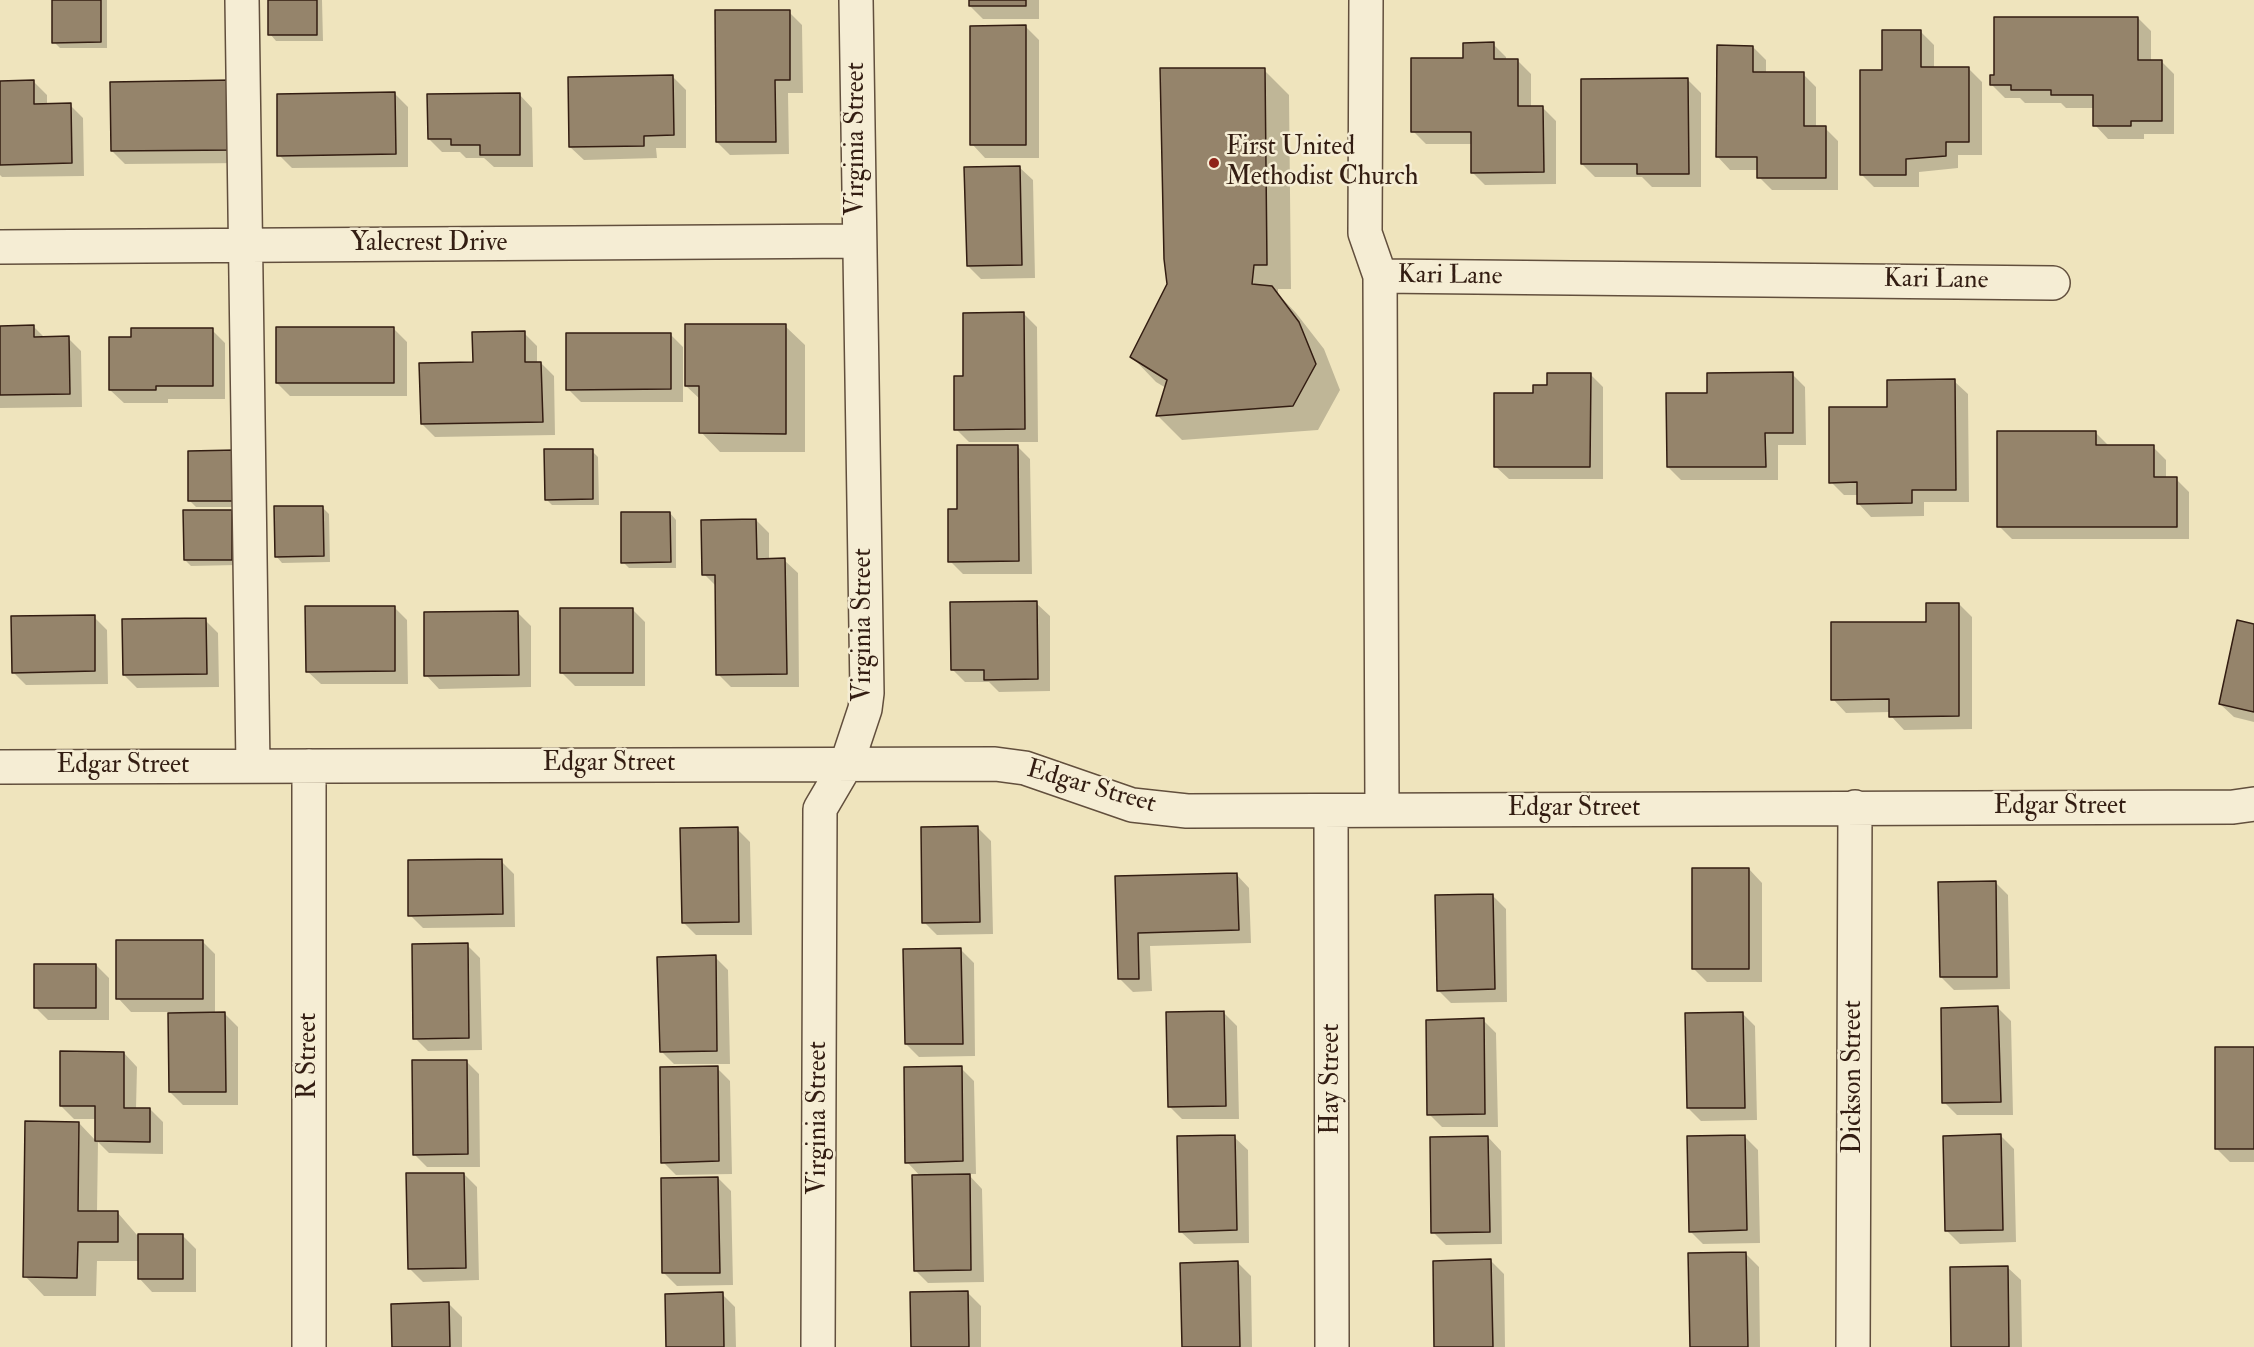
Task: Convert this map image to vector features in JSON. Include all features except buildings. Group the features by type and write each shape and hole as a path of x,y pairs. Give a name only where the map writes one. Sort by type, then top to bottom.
{"street":[{"path":"242,0 253,766"},
{"name":"Virginia Street","path":"818,1347 820,809 848,763 866,709 867,693 858,241 856,0"},
{"path":"1366,0 1365,232 1380,276"},
{"name":"Yalecrest Drive","path":"0,247 858,241"},
{"name":"Kari Lane","path":"1382,809 1380,276 2053,283"},
{"name":"Edgar Street","path":"0,767 995,764 1025,768 1132,805 1187,812 1331,812 1382,809 2233,807 2254,804"},
{"name":"R Street","path":"309,766 309,1347"},
{"name":"Dickson Street","path":"1853,1347 1855,807"},
{"name":"Hay Street","path":"1331,812 1332,1347"}],"place":[{"name":"First United Methodist Church","path":"1214,163"}]}
